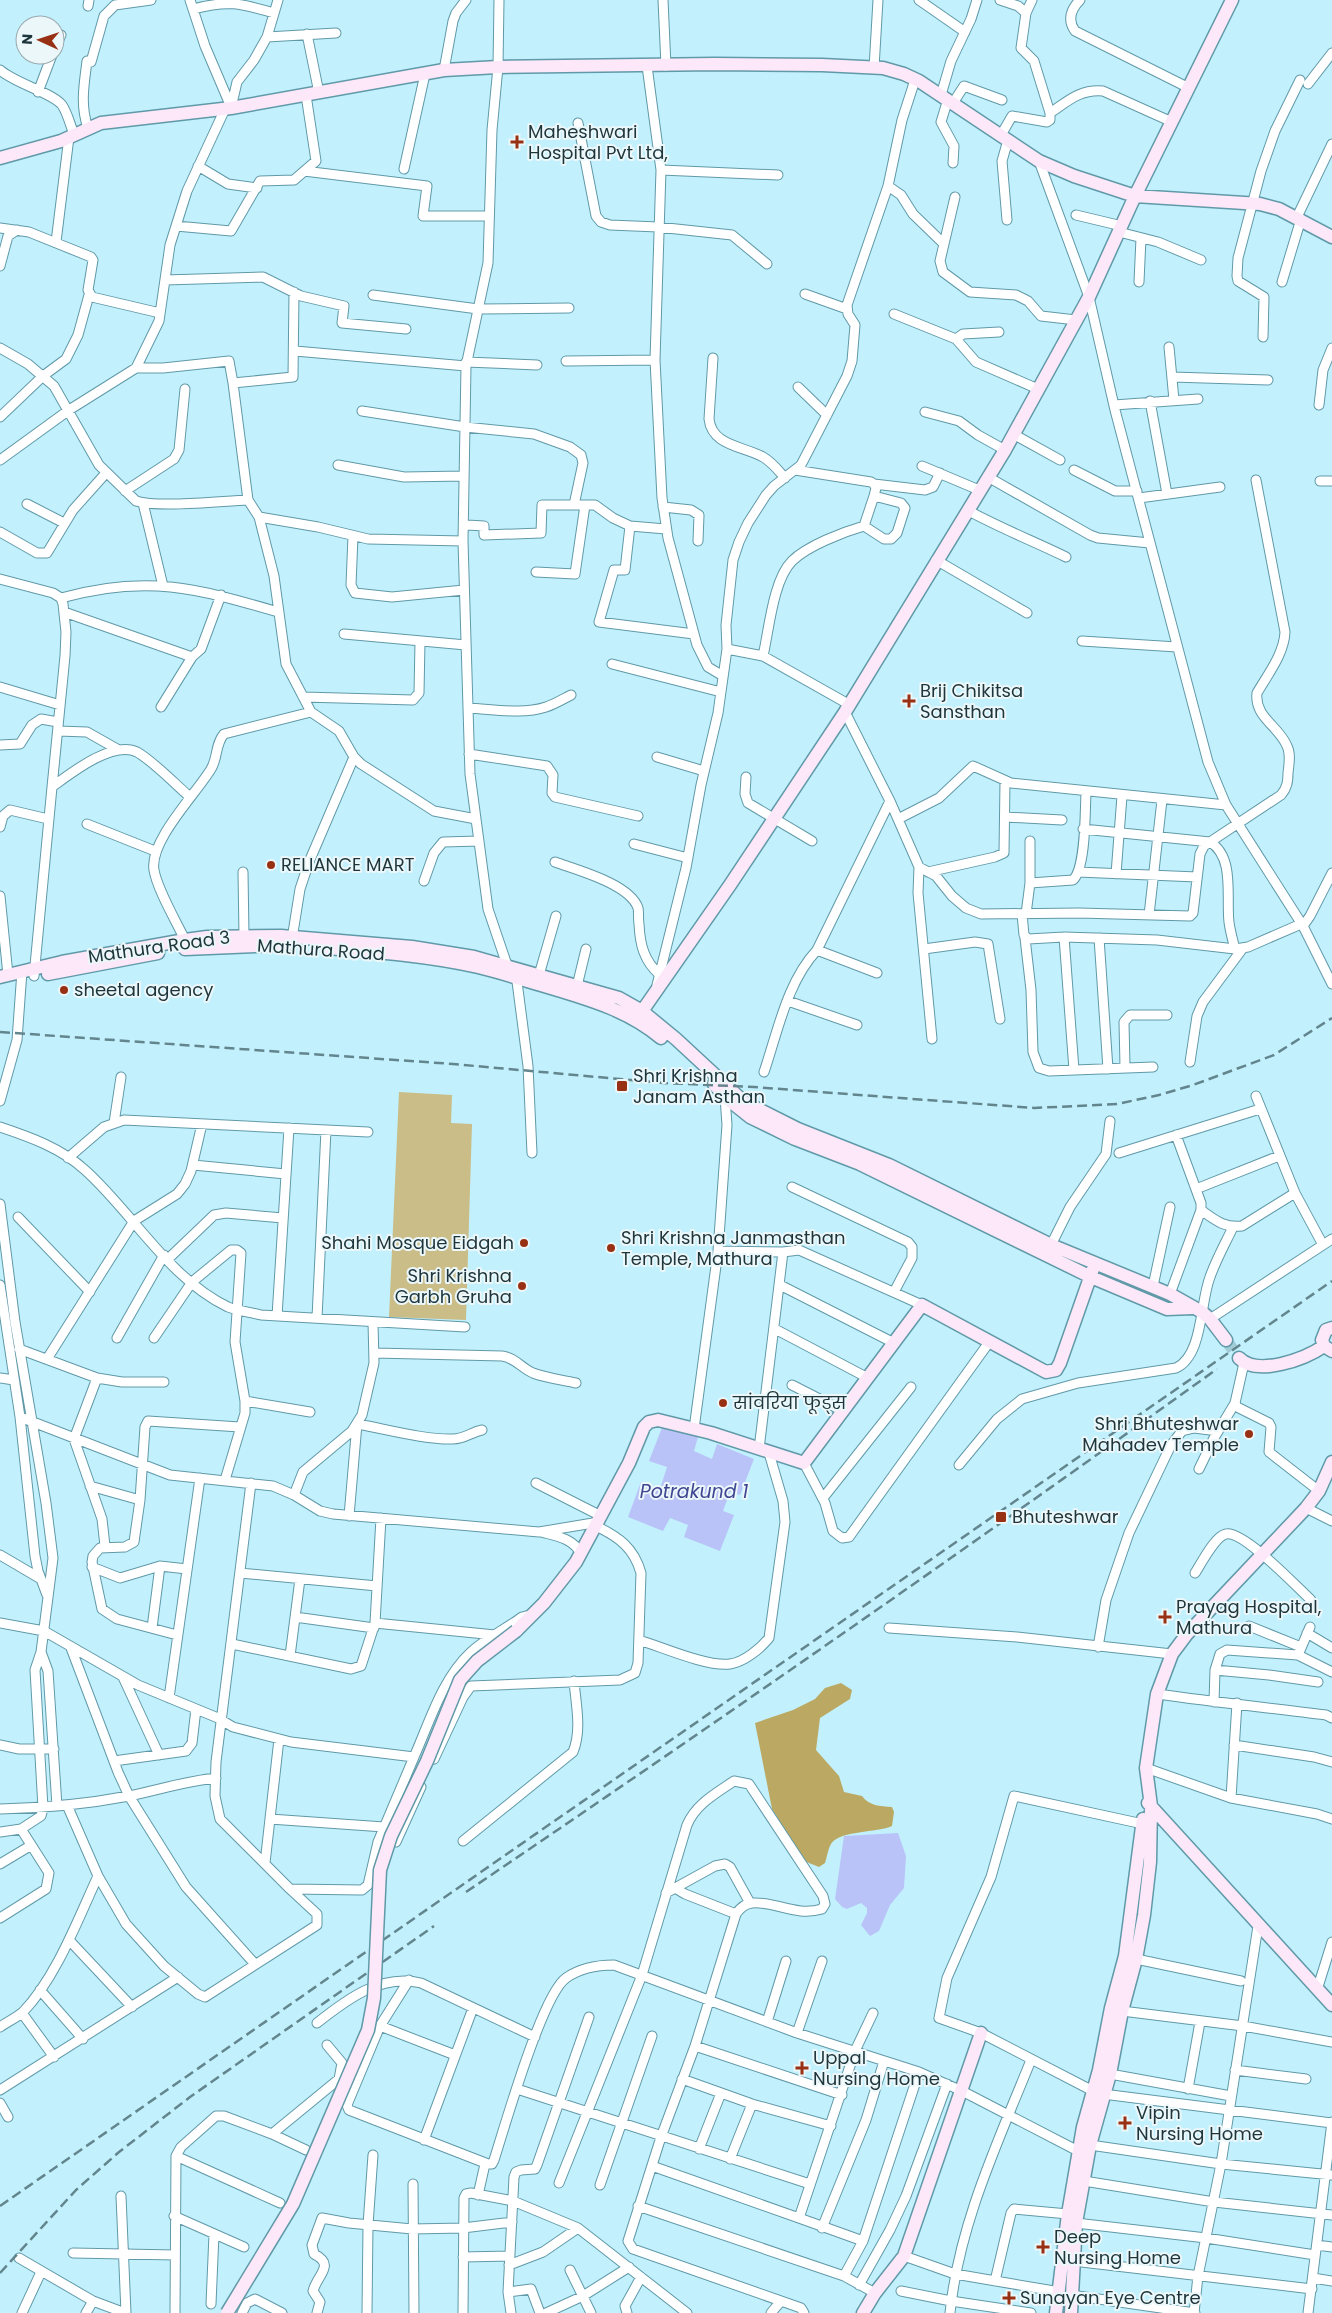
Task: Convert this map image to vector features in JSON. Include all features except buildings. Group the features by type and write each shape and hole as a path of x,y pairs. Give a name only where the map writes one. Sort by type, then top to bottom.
{"street":[{"path":"88,128 83,114 82,103 89,62 104,16 115,5 150,0"},
{"path":"190,0 228,109"},
{"path":"0,460 69,410 136,368 152,338 160,313 170,244 190,184 228,109 237,82 254,60 267,37 278,0"},
{"path":"444,70 453,21 456,13 466,0"},
{"path":"499,0 498,67 492,130 488,263 466,364 464,590 469,754 476,819 488,909 513,970 528,1066 532,1153"},
{"path":"663,0 666,66"},
{"path":"874,68 878,0"},
{"path":"919,0 964,32"},
{"path":"953,164 954,146 941,122 947,99 951,60 977,0"},
{"path":"1000,0 1018,6 1026,13"},
{"path":"1007,220 1002,161 1005,137 1012,116 1047,122 1050,120 1050,113 1034,61 1021,48 1026,13 1032,0"},
{"path":"1080,0 1071,10 1070,22 1075,31 1189,88"},
{"path":"639,1015 654,997 774,820 847,708 1005,450 1089,297 1135,196 1232,0"},
{"path":"193,10 213,2 234,1 274,13"},
{"path":"267,37 336,33"},
{"path":"176,226 232,231 260,181 294,180 316,161 307,34"},
{"path":"1308,84 1332,52"},
{"path":"0,158 71,136 101,123 118,119 228,109 444,70 498,67 778,64 874,68 904,74 947,99 1039,161 1074,176 1135,196 1253,203 1279,209 1332,237"},
{"path":"38,92 48,65"},
{"path":"647,66 661,170 655,360 663,507 666,529 702,658 708,667 723,676"},
{"path":"0,70 21,84 60,103 66,112 71,136 56,242"},
{"path":"404,169 425,74"},
{"path":"847,309 888,186 902,120 915,80"},
{"path":"1263,337 1264,297 1238,281 1236,276 1238,258 1261,171 1274,131 1300,80"},
{"path":"947,99 964,86 1002,100"},
{"path":"1050,113 1082,92 1096,91 1172,122"},
{"path":"578,123 596,216 600,222 610,225 658,227 732,235 767,264"},
{"path":"1282,282 1287,270 1299,218 1332,144"},
{"path":"1039,161 1089,297 1114,405 1208,762 1226,805 1302,925 1332,984"},
{"path":"198,166 228,184 256,188"},
{"path":"661,170 778,175"},
{"path":"304,171 427,186 423,216 489,216"},
{"path":"888,186 901,195 913,214 944,244"},
{"path":"956,197 940,267 943,272 970,292 1016,295 1028,301 1041,316 1076,320"},
{"path":"1076,215 1121,229 1140,238 1158,242 1201,260"},
{"path":"0,228 29,232 91,257 92,260 89,295 78,335 66,358 43,376 0,417"},
{"path":"0,266 8,236 16,230"},
{"path":"1138,282 1140,238"},
{"path":"165,280 263,277 309,298 344,306 342,323 406,330"},
{"path":"233,383 293,377 295,352 294,292"},
{"path":"654,997 688,858 721,692 727,649 726,625 731,574 739,542 766,495 801,465 851,368 855,324 847,309 805,294"},
{"path":"89,295 97,300 160,313"},
{"path":"374,295 478,309 568,308"},
{"path":"894,314 956,339 976,362 1038,389"},
{"path":"956,339 963,334 1000,332"},
{"path":"1169,347 1174,400"},
{"path":"0,348 28,364 54,386 88,447 106,473 136,501 143,503 248,500"},
{"path":"1319,405 1323,370 1332,348"},
{"path":"295,352 466,364 537,366"},
{"path":"713,358 709,419 710,427 715,436 765,458 785,478"},
{"path":"136,368 163,368 229,360 248,500 259,517 274,576 286,664 302,696 311,712 339,731 354,758 434,811 476,819"},
{"path":"566,361 655,360"},
{"path":"1172,377 1268,380"},
{"path":"798,387 827,415"},
{"path":"125,490 174,459 180,450 185,389"},
{"path":"1114,405 1198,399"},
{"path":"1150,401 1167,494"},
{"path":"362,411 465,427 534,434 577,451 583,463 574,505"},
{"path":"925,412 959,421 978,435 1005,450"},
{"path":"1013,434 1060,460"},
{"path":"338,465 404,477 464,476"},
{"path":"922,466 979,490"},
{"path":"795,470 874,484 925,490 933,487 940,473"},
{"path":"1074,470 1114,491 1138,495 1167,494 1220,486"},
{"path":"0,532 37,553 47,552 64,523 106,473"},
{"path":"988,477 1090,535 1098,538 1150,543"},
{"path":"919,867 936,876 952,896 974,913 1190,916 1193,913 1200,854 1204,846 1286,790 1290,757 1283,738 1261,714 1256,700 1257,693 1280,653 1285,632 1256,480"},
{"path":"1320,481 1332,481"},
{"path":"864,526 876,488 874,484"},
{"path":"763,656 777,591 791,561 804,552 850,530 864,526 884,539 891,539 897,533 905,514 905,508 900,503 874,496"},
{"path":"143,503 163,586"},
{"path":"27,504 64,523"},
{"path":"467,525 484,526 484,535 540,533 542,505 595,505 613,518 630,526 666,529"},
{"path":"536,572 576,574 585,505"},
{"path":"663,507 691,510 698,515 698,541"},
{"path":"967,510 1012,534 1035,542 1066,557"},
{"path":"259,517 318,527 353,536 389,540 463,541"},
{"path":"630,526 625,570 614,570 599,622 694,634"},
{"path":"353,536 351,585 355,592 392,597 464,590"},
{"path":"936,560 1027,612"},
{"path":"0,579 53,593 60,598 64,612 65,656 52,787 28,974 17,1040 0,1101"},
{"path":"60,598 112,586 163,586 221,595 278,612"},
{"path":"161,708 192,657 200,650 221,595"},
{"path":"64,612 192,657"},
{"path":"344,634 466,645"},
{"path":"1082,641 1178,647"},
{"path":"302,696 413,700 419,693 420,642"},
{"path":"727,649 763,656 847,708 919,867 918,892 932,1039"},
{"path":"612,664 721,692"},
{"path":"0,687 60,705"},
{"path":"468,708 537,709 548,707 571,695"},
{"path":"184,940 155,876 153,862 156,851 190,797 211,769 218,742 224,734 311,712"},
{"path":"0,745 20,744 32,725 41,719 58,727 87,732 117,750"},
{"path":"52,787 90,762 117,750 129,750 138,752 190,797"},
{"path":"469,754 547,766 551,769 553,775 552,793 555,797 638,816"},
{"path":"657,757 704,770"},
{"path":"291,941 300,888 309,862 354,758"},
{"path":"898,819 939,798 973,766 1005,781 1122,796 1226,805"},
{"path":"746,777 745,794 748,803 812,841"},
{"path":"928,872 995,857 1004,853 1005,781"},
{"path":"1030,883 1073,880 1078,872 1086,792"},
{"path":"1116,874 1122,796"},
{"path":"1149,915 1162,800"},
{"path":"764,1072 788,1001 807,961 817,950 890,801"},
{"path":"0,826 3,816 10,810 48,819"},
{"path":"1005,817 1062,820"},
{"path":"88,824 156,851"},
{"path":"1083,829 1210,842 1218,847 1223,856 1228,886 1229,923 1239,949"},
{"path":"424,881 434,853 443,842 479,841"},
{"path":"1030,841 1030,883 1024,914 1031,990 1033,1052 1036,1063 1043,1070 1153,1067"},
{"path":"634,844 688,858"},
{"path":"555,862 600,878 615,886 633,900 638,908 639,936 645,958 650,966 660,975"},
{"path":"243,872 244,936"},
{"path":"1078,872 1197,877"},
{"path":"1025,938 1157,940 1239,949 1302,925 1310,916 1332,873"},
{"path":"0,896 2,979"},
{"path":"539,975 556,916"},
{"name":"Mathura Road 3","path":"28,974 184,940 244,936 291,941 412,947 539,975 619,998 639,1015"},
{"path":"1064,938 1074,1070"},
{"path":"1099,938 1108,1069"},
{"name":"Mathura Road","path":"2,979 167,951 291,941"},
{"path":"924,949 976,942 988,944 1000,1019"},
{"path":"577,986 586,949"},
{"path":"1190,1062 1197,1016 1203,1002 1239,949"},
{"path":"817,950 877,973"},
{"path":"513,970 592,1000 639,1015 676,1039 744,1102 798,1129 889,1165 1052,1245 1170,1294 1202,1313 1226,1340"},
{"path":"788,1001 857,1025"},
{"path":"639,1015 712,1081 725,1097 750,1117 795,1139 860,1164 1091,1277 1167,1309 1202,1313 1332,1239"},
{"path":"1125,1067 1124,1022 1126,1018 1130,1015 1168,1015"},
{"path":"114,1123 121,1077"},
{"path":"1256,1096 1295,1193 1323,1245"},
{"path":"694,1429 718,1251 727,1125 725,1097"},
{"path":"1119,1153 1260,1109"},
{"path":"68,1158 104,1127 124,1120 368,1132"},
{"path":"1052,1245 1070,1207 1106,1154 1110,1121"},
{"path":"48,1360 134,1221 177,1194 185,1184 193,1165 202,1124"},
{"path":"0,1127 57,1150 84,1169 166,1257 192,1282 204,1293 229,1308 261,1315 464,1327"},
{"path":"278,1316 288,1128"},
{"path":"317,1318 326,1130"},
{"path":"1170,1294 1200,1210 1196,1189 1176,1135"},
{"path":"1196,1189 1279,1156"},
{"path":"193,1165 286,1174"},
{"path":"792,1187 908,1242 912,1247 912,1258 894,1292"},
{"path":"1200,1210 1220,1224 1233,1227 1242,1226 1295,1193"},
{"path":"0,1204 19,1349 46,1503 53,1558 42,1652 35,1670 43,1808 41,1816 21,1829 0,1832"},
{"path":"1153,1286 1170,1207"},
{"path":"117,1338 166,1257 214,1215 226,1213 283,1218"},
{"path":"18,1217 90,1292"},
{"path":"960,1465 997,1419 1022,1399 1078,1383 1176,1368 1183,1365 1188,1360 1196,1340 1210,1277 1233,1227"},
{"path":"154,1338 192,1282 231,1250 237,1250 241,1253 235,1342 245,1412 225,1480"},
{"path":"718,1251 783,1252 799,1250 922,1305 1046,1372 1056,1370 1096,1263"},
{"path":"639,1640 705,1661 730,1664 740,1661 769,1638 785,1522 783,1501 764,1451 783,1252"},
{"path":"0,1285 3,1327 20,1417 35,1556 41,1579 48,1595"},
{"path":"780,1285 894,1343"},
{"path":"804,1463 922,1305"},
{"path":"349,1516 357,1424 372,1374 375,1353 373,1322"},
{"path":"1199,1469 1218,1431 1235,1403 1241,1360 1263,1366 1281,1364 1328,1348 1323,1335 1326,1330 1332,1328"},
{"path":"775,1329 868,1378"},
{"path":"227,2313 293,2204 368,2030 374,1998 380,1870 391,1836 427,1762 460,1680 477,1661 516,1631 563,1581 599,1521 629,1463 644,1427 649,1422 658,1420 694,1429 804,1463 822,1498 833,1531 842,1538 849,1536 990,1341"},
{"path":"19,1349 97,1378 122,1382 164,1382"},
{"path":"375,1353 502,1356 516,1360 523,1367 537,1374 576,1383"},
{"path":"0,1378 14,1380"},
{"path":"97,1378 74,1439 102,1519 106,1546"},
{"path":"792,1385 843,1411"},
{"path":"822,1498 911,1388"},
{"path":"245,1402 310,1412"},
{"path":"1235,1403 1237,1407 1269,1423 1271,1427 1269,1452 1319,1491"},
{"path":"20,1417 170,1475 251,1482 273,1486 294,1495 320,1511 349,1516 539,1532 565,1538 578,1547 580,1554"},
{"path":"178,1635 117,1619 102,1609 92,1567 92,1556 95,1551 106,1546 125,1548 134,1542 140,1500 145,1426 148,1421 240,1427"},
{"path":"357,1424 443,1439 462,1438 474,1431 482,1430"},
{"path":"294,1495 303,1472 357,1424"},
{"path":"1098,1647 1106,1600 1129,1532 1171,1445 1182,1430 1194,1428 1218,1431"},
{"path":"1056,2313 1065,2294 1073,2261 1072,2218 1084,2181 1084,2127 1098,2092 1110,2074 1122,2011 1136,1959 1150,1862 1146,1768 1157,1694 1172,1654 1202,1616 1306,1508 1319,1491 1332,1462"},
{"path":"169,1698 200,1478"},
{"path":"67,1805 98,1876 126,1924 164,1966 198,1994 205,1997 254,1963 317,1925 317,1914 220,1819 216,1807 216,1778 222,1721 251,1482"},
{"path":"396,1842 466,1690 478,1684 620,1680 635,1673 638,1663 641,1573 638,1561 625,1542 599,1521 536,1483"},
{"path":"90,1486 140,1500"},
{"path":"1306,1508 1332,1521"},
{"path":"232,1644 357,1669 362,1666 374,1626 381,1518"},
{"path":"539,1532 599,1521"},
{"path":"1195,1573 1217,1539 1226,1534 1237,1535 1262,1554 1311,1600"},
{"path":"0,1555 41,1579"},
{"path":"92,1567 114,1577 125,1578 160,1566 187,1568"},
{"path":"152,1628 160,1566"},
{"path":"240,1573 377,1586"},
{"path":"290,1656 300,1579"},
{"path":"290,1889 366,1889 384,1827 450,1677 472,1651 522,1617 533,1614"},
{"path":"295,1617 374,1626 495,1635"},
{"path":"0,1622 44,1631 123,1677 233,1727 279,1739 414,1757"},
{"path":"1249,1626 1299,1651 1332,1672"},
{"path":"889,1628 1018,1637 1172,1654"},
{"path":"1299,1651 1309,1630 1332,1648"},
{"path":"71,1648 129,1796 186,1887 254,1963"},
{"path":"1214,1702 1215,1670 1220,1654 1224,1651 1299,1651"},
{"path":"42,1652 48,1671 57,1806"},
{"path":"1215,1670 1318,1682"},
{"path":"123,1677 159,1755"},
{"path":"463,1841 572,1752 577,1742 578,1729 574,1682"},
{"path":"1157,1694 1326,1715 1332,1718"},
{"path":"1231,1798 1237,1703"},
{"path":"114,1761 181,1752 190,1748 196,1709"},
{"path":"264,1864 279,1739"},
{"path":"0,1744 19,1749 54,1749"},
{"path":"1234,1745 1314,1757 1332,1762"},
{"path":"1146,1768 1231,1798 1316,1814 1332,1819"},
{"path":"0,1808 43,1808 67,1805 129,1796 191,1780 216,1778"},
{"path":"559,2183 642,1975 692,1813 700,1804 734,1781 742,1781 749,1784 823,1896 825,1904 822,1909 802,1912 750,1903 741,1907 736,1914 695,2046 661,2136 628,2241 633,2249 801,2308 804,2313"},
{"path":"1143,1824 1014,1796 992,1877 947,1978 940,2018 981,2033 1031,2060 1098,2092 1332,2122 1328,2174 1315,2255 1311,2312"},
{"path":"1098,2092 1111,2008 1125,1956 1143,1824 1148,1803"},
{"path":"1148,1803 1258,1926 1332,2005"},
{"path":"270,1819 384,1827"},
{"path":"0,1918 46,1889 49,1873 30,1846 21,1829"},
{"path":"0,1864 30,1846"},
{"path":"666,1893 715,1866 725,1864 730,1867 750,1903"},
{"path":"1,2025 22,2013 40,1990 69,1940 98,1876"},
{"path":"675,1888 685,1894 736,1914"},
{"path":"904,2256 955,2274 1065,2294 1194,2313 1198,2276 1221,2164 1258,1926"},
{"path":"69,1940 132,2007"},
{"path":"1318,1990 1332,1942"},
{"path":"1136,1959 1241,1981"},
{"path":"766,2022 786,1961"},
{"path":"797,2033 822,1961"},
{"path":"410,1980 380,2026 348,2105 348,2110 485,2164 492,2164 494,2160 535,2037 555,1990 566,1978 597,1965 614,1965 797,2033 919,2072 962,2091 1009,2116 1085,2148 1328,2174"},
{"path":"0,2090 178,1977"},
{"path":"317,2023 357,1993 398,1981 410,1980 421,1983 535,2037"},
{"path":"40,1990 83,2039"},
{"path":"424,2140 472,2008"},
{"path":"1122,2011 1243,2026 1332,2042"},
{"path":"22,2013 54,2057"},
{"path":"799,2218 842,2095 855,2051 873,2013"},
{"path":"511,2313 508,2292 516,2172 534,2169 537,2166 589,2017"},
{"path":"1188,2089 1200,2022"},
{"path":"380,2026 455,2055"},
{"path":"863,2313 875,2293 904,2256 981,2033"},
{"path":"600,2185 652,2036"},
{"path":"272,2134 338,2079 342,2063 327,2045"},
{"path":"695,2046 842,2095"},
{"path":"822,2228 866,2120 884,2060"},
{"path":"950,2313 955,2274 982,2178 1031,2060"},
{"path":"1235,2070 1306,2078"},
{"path":"844,2276 863,2241 919,2072"},
{"path":"1110,2074 1231,2096"},
{"path":"682,2079 752,2104 831,2126"},
{"path":"859,2285 890,2230 906,2196 947,2084"},
{"path":"517,2089 810,2184"},
{"path":"699,2149 721,2093"},
{"path":"0,2103 8,2117"},
{"path":"730,2159 752,2104"},
{"path":"175,2313 174,2216 176,2156 188,2140 216,2116 224,2116 272,2134 306,2150"},
{"path":"1071,2313 1065,2294 1072,2218 1085,2148"},
{"path":"366,2313 368,2225 373,2154"},
{"path":"176,2156 280,2203"},
{"path":"478,2195 485,2164"},
{"path":"652,2166 863,2241"},
{"path":"1084,2181 1214,2202 1332,2215"},
{"path":"413,2184 414,2313"},
{"path":"463,2313 463,2228 464,2198 466,2194 513,2201 578,2228 687,2313"},
{"path":"19,2258 93,2301 126,2313 121,2196"},
{"path":"638,2206 844,2276 875,2293"},
{"path":"995,2281 1011,2213 1014,2209 1315,2255"},
{"path":"174,2216 244,2247"},
{"path":"317,2313 320,2302 313,2291 325,2263 322,2258 314,2254 312,2245 320,2220 325,2217 340,2222 412,2229 463,2228 512,2222"},
{"path":"463,2257 510,2261 543,2252 578,2228"},
{"path":"211,2304 214,2234"},
{"path":"1317,2245 1332,2247"},
{"path":"73,2253 175,2255"},
{"path":"1073,2261 1312,2289"},
{"path":"546,2313 583,2296 629,2267"},
{"path":"570,2270 591,2313"},
{"path":"22,2313 41,2272"},
{"path":"627,2313 625,2306 642,2277"},
{"path":"1313,2278 1332,2281"},
{"path":"508,2292 531,2289 540,2313"},
{"path":"901,2291 951,2301 1031,2313"},
{"path":"242,2313 247,2303 255,2299 282,2313"},
{"path":"86,2313 93,2301"},
{"path":"771,2313 781,2301"}],"shaded area":[{"path":"399,1092 452,1095 451,1123 472,1124 466,1320 389,1317"},
{"path":"841,1683 852,1690 850,1699 820,1718 816,1750 839,1776 844,1792 862,1796 868,1802 875,1805 892,1807 894,1812 892,1826 850,1834 836,1839 830,1846 825,1863 819,1867 804,1861 772,1809 755,1723 793,1710 815,1699 825,1688"}],"water":[{"name":"Potrakund 1","path":"663,1425 698,1437 694,1451 712,1459 717,1444 754,1459 740,1495 730,1492 723,1511 734,1515 720,1551 684,1537 688,1525 670,1518 663,1531 628,1517 641,1482 660,1489 667,1467 649,1461"},
{"path":"898,1833 906,1856 904,1888 890,1905 879,1931 870,1936 861,1925 867,1913 867,1908 861,1903 847,1909 842,1907 835,1899 844,1836"}],"tunnel":[{"path":"1226,1340 1239,1358"}],"railway":[{"path":"0,1032 453,1064 664,1083 754,1087 1034,1108 1117,1104 1193,1085 1274,1055 1332,1018"},
{"path":"0,2206 1332,1281"},
{"path":"466,1892 843,1633 1217,1369"},
{"path":"0,2273 76,2190 119,2152 190,2097 434,1926"}],"place":[{"name":"Maheshwari Hospital Pvt Ltd,","path":"517,142"},
{"name":"Brij Chikitsa Sansthan","path":"909,701"},
{"name":"RELIANCE MART","path":"271,865"},
{"name":"sheetal agency","path":"64,990"},
{"name":"Shri Krishna Janam Asthan","path":"622,1086"},
{"name":"Shahi Mosque Eidgah","path":"524,1243"},
{"name":"Shri Krishna Janmasthan Temple, Mathura","path":"611,1248"},
{"name":"Shri Krishna Garbh Gruha","path":"522,1286"},
{"name":"सांवरिया फूड्स","path":"723,1403"},
{"name":"Shri Bhuteshwar Mahadev Temple","path":"1249,1434"},
{"name":"Bhuteshwar","path":"1001,1517"},
{"name":"Prayag Hospital, Mathura","path":"1165,1617"},
{"name":"Uppal Nursing Home","path":"802,2068"},
{"name":"Vipin Nursing Home","path":"1125,2123"},
{"name":"Deep Nursing Home","path":"1043,2247"},
{"name":"Sunayan Eye Centre","path":"1009,2298"}]}
